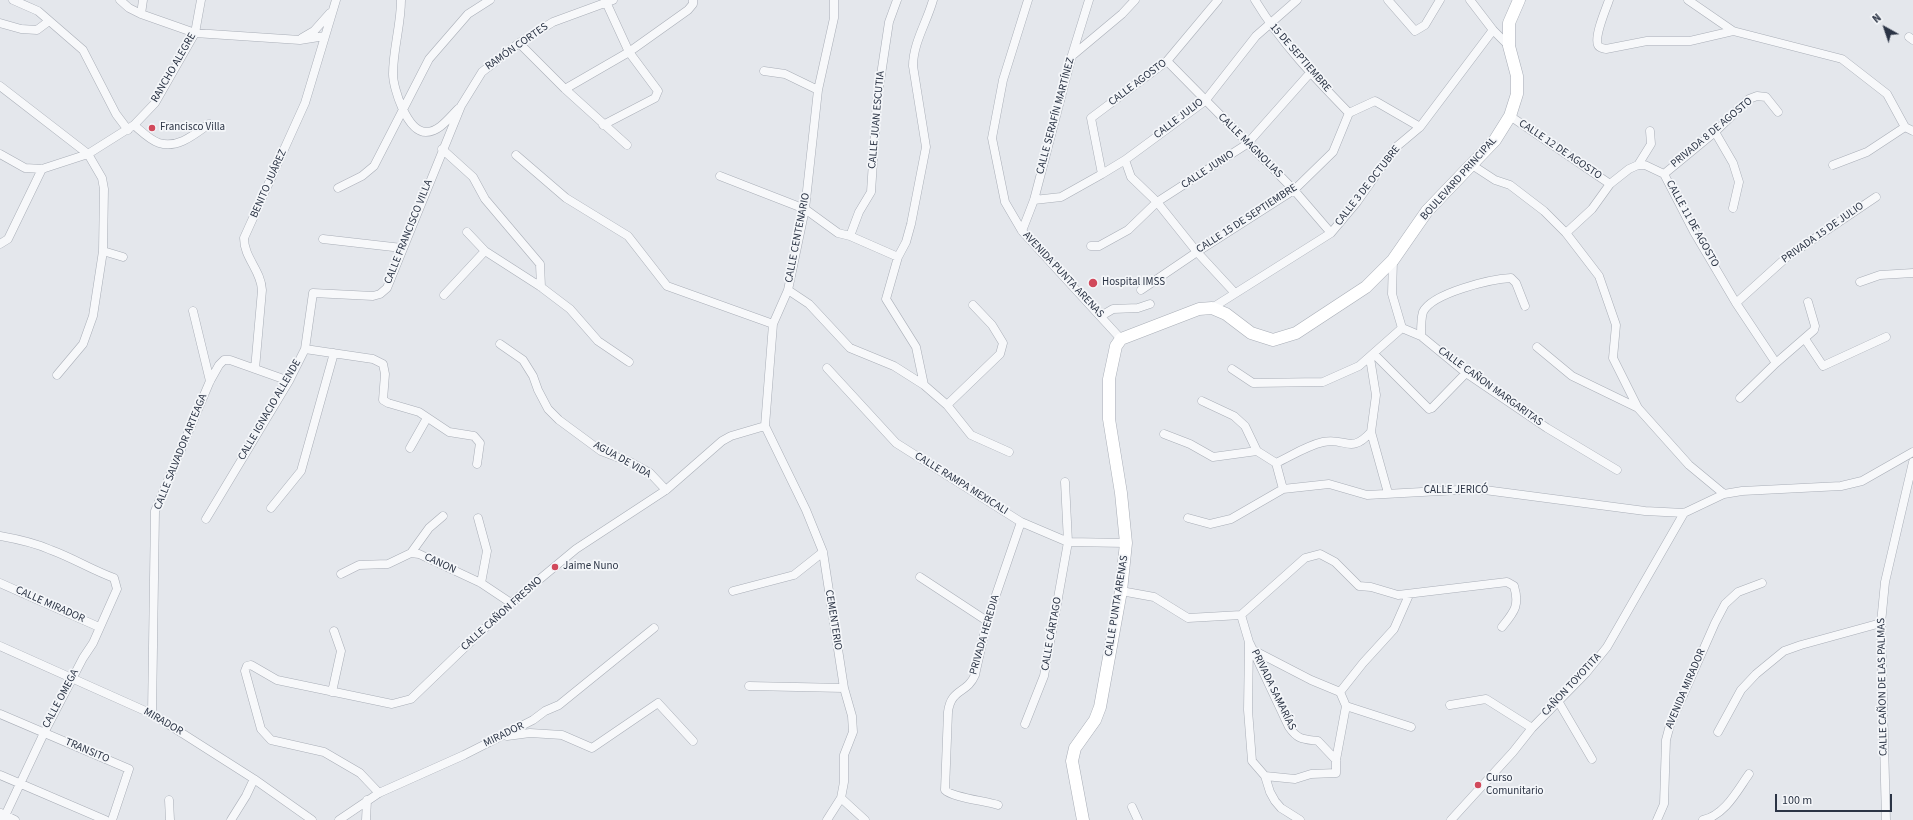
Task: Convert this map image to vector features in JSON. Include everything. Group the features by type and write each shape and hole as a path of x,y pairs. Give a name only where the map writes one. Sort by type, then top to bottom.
{"street":[{"path":"13,0 38,11 83,50 116,114 131,127 158,143 172,145 182,142 209,124"},
{"path":"120,0 129,8 141,14 195,33 300,40 326,36"},
{"path":"141,14 143,0"},
{"name":"RANCHO ALEGRE","path":"0,154 24,168 42,169 88,154 131,127 155,103 195,33 202,0"},
{"name":"BENITO JUÁREZ","path":"255,369 262,280 244,248 244,238 305,104 336,0"},
{"path":"338,188 362,176 374,166 402,109 430,59 468,14 490,0"},
{"path":"565,89 629,52 688,10 693,4 693,0"},
{"name":"CALLE CENTENARIO","path":"765,426 773,324 788,290 805,209 818,90 834,18 834,0"},
{"name":"CALLE JUAN ESCUTIA","path":"850,236 859,212 872,192 876,101 889,22 897,0"},
{"path":"924,385 916,347 886,299 898,257 906,242 911,224 926,147 912,66 915,45 928,19 933,0"},
{"name":"AVENIDA PUNTA ARENAS","path":"1028,0 1003,80 992,138 1005,202 1022,231 1102,316 1121,339"},
{"name":"CALLE SERAFÍN MARTÍNEZ","path":"1022,231 1034,200 1072,55 1089,0"},
{"path":"1072,55 1122,14 1135,0"},
{"name":"CALLE AGOSTO","path":"1102,174 1091,118 1168,61 1218,0"},
{"name":"15 DE SEPTIEMBRE","path":"1255,0 1270,25 1310,73 1349,113"},
{"name":"CALLE JULIO","path":"1034,200 1060,197 1102,174 1125,160 1205,101 1256,36 1297,0"},
{"path":"1388,0 1415,31 1425,25 1440,0"},
{"path":"1470,0 1493,30 1509,46"},
{"name":"BOULEVARD PRINCIPAL","path":"1212,308 1226,314 1250,333 1273,340 1296,333 1366,287 1393,260 1427,211 1495,140 1510,116 1517,94 1517,76 1509,46 1509,23 1519,0"},
{"path":"1609,0 1597,37 1597,44 1600,48 1606,49 1647,41 1690,41 1733,31"},
{"path":"1688,0 1733,31 1842,59 1887,94 1905,127 1913,131"},
{"path":"604,125 658,95 658,91 629,52 609,1"},
{"name":"RAMÓN CORTES","path":"461,106 482,72 519,43 553,22 609,1"},
{"path":"403,2 393,75 402,109 418,129 426,132 439,128 461,106"},
{"path":"300,40 314,31 333,9"},
{"path":"0,23 21,29 37,30 49,21"},
{"name":"CALLE 3 DE OCTUBRE","path":"1212,308 1234,292 1331,233 1357,202 1395,148 1420,127 1493,30"},
{"path":"519,43 565,89 628,145"},
{"name":"CALLE MAGNOLIAS","path":"1168,61 1205,101 1294,190 1331,233"},
{"path":"764,72 785,74 818,90"},
{"name":"CALLE JUNIO","path":"1091,246 1100,246 1128,230 1158,202 1247,144 1310,73"},
{"path":"0,86 88,154 102,178 104,189 103,251 93,316 82,344 57,375"},
{"name":"PRIVADA 8 DE AGOSTO","path":"1664,174 1715,132 1749,99 1757,96 1766,97 1778,112"},
{"path":"1349,113 1375,101 1420,127"},
{"name":"CALLE FRANCISCO VILLA","path":"313,293 374,296 380,294 387,288 442,149 461,106"},
{"name":"CALLE 15 DE SEPTIEMBRE","path":"1141,290 1294,190 1333,152 1349,113"},
{"name":"CALLE 12 DE AGOSTO","path":"1510,116 1610,184"},
{"path":"1832,165 1867,152 1905,127"},
{"path":"1566,233 1592,209 1610,184 1638,165 1651,144 1650,131"},
{"path":"1715,132 1733,163 1739,182 1733,208"},
{"path":"442,149 473,177 485,199 540,264 541,287"},
{"path":"516,155 566,198 628,236 667,286 773,324"},
{"path":"1125,160 1131,176 1158,202 1197,252 1234,292"},
{"path":"1472,165 1495,180 1510,185 1544,212 1566,233 1599,276 1616,325 1613,358 1638,408 1689,465 1724,494"},
{"name":"CALLE 11 DE AGOSTO","path":"1638,165 1645,165 1664,174 1694,232 1736,303 1776,363"},
{"path":"0,244 8,239 42,169"},
{"path":"720,176 805,209 838,233 850,236 898,257"},
{"name":"PRIVADA 15 DE JULIO","path":"1736,303 1787,257 1876,196"},
{"path":"467,232 485,251 541,287 570,309 598,341 629,362"},
{"path":"323,239 402,248"},
{"path":"103,251 123,257"},
{"path":"444,295 485,251"},
{"path":"1232,369 1253,383 1323,382 1359,366 1402,328 1392,294 1393,260"},
{"path":"1860,282 1880,274 1913,273"},
{"path":"1421,336 1424,312 1433,301 1449,292 1511,278 1516,283 1525,306"},
{"path":"788,290 809,304 850,348 894,366 924,385 947,405 971,435 1009,452"},
{"name":"CALLE IGNACIO ALLENDE","path":"206,519 289,381 305,349 313,293"},
{"path":"1740,398 1776,363 1814,330 1815,326 1808,302"},
{"path":"1102,316 1113,309 1138,308 1150,304"},
{"path":"947,405 1000,354 1003,343 992,325 973,305"},
{"path":"1121,339 1199,309 1212,308"},
{"path":"193,311 210,381"},
{"name":"CALLE CAÑON MARGARITAS","path":"1402,328 1421,336 1466,373 1547,428 1618,470"},
{"path":"1805,339 1823,366 1886,337"},
{"name":"CALLE PUNTA ARENAS","path":"1083,820 1072,761 1075,748 1095,720 1100,707 1121,591 1126,543 1121,493 1109,419 1109,379 1116,346 1121,339"},
{"name":"AGUA DE VIDA","path":"500,344 523,360 533,376 538,390 548,409 559,420 601,451 630,462 650,473 666,490"},
{"path":"1537,347 1572,376 1638,408"},
{"path":"305,349 374,359 383,364 385,374 383,400 388,403 419,412 449,432 474,436 480,443 477,464"},
{"path":"271,508 301,471 334,352"},
{"path":"1372,356 1429,409 1432,408 1466,373"},
{"path":"1372,356 1376,395 1371,432 1388,493"},
{"name":"CALLE SALVADOR ARTEAGA","path":"152,714 155,511 210,381 219,365 224,360 230,360 289,381"},
{"name":"CALLE RAMPA MEXICALI","path":"827,368 896,443 1021,522 1068,542 1126,543"},
{"path":"1188,518 1210,524 1232,519 1283,489 1276,463 1257,451 1245,426 1234,416 1202,401"},
{"path":"410,448 428,418"},
{"name":"CALLE CAÑON FRESNO","path":"380,793 360,773 324,752 271,740 261,729 245,671 247,666 251,665 277,680 332,692 392,704 410,699 511,603 576,550 666,490 722,441 731,436 765,426"},
{"name":"CEMENTERIO","path":"765,426 806,510 823,552 844,688 852,716 853,732 844,755 844,782 841,798 827,820"},
{"path":"1276,463 1323,442 1356,445 1365,440 1371,432"},
{"path":"1164,434 1190,444 1213,457 1257,451"},
{"path":"1684,513 1724,494 1742,491 1841,486 1862,482 1913,452"},
{"name":"CALLE CAÑON DE LAS PALMAS","path":"1886,820 1881,624 1885,582 1913,462"},
{"name":"CALLE CÁRTAGO","path":"1026,724 1044,676 1068,542 1065,482"},
{"name":"CALLE JERICÓ","path":"1283,489 1329,484 1367,495 1478,489 1645,511 1684,513"},
{"name":"CAÑON TOYOTITA","path":"1451,820 1513,752 1532,728 1586,673 1607,648 1684,513"},
{"path":"411,553 429,528 443,516"},
{"path":"478,518 487,551 481,584"},
{"name":"PRIVADA HEREDIA","path":"998,806 986,801 952,795 945,790 949,703 953,696 972,682 987,621 1021,522"},
{"name":"CALLE OMEGA","path":"0,536 22,540 52,550 114,578 117,589 93,643 72,678 3,816"},
{"path":"733,591 794,575 823,552"},
{"name":"CANON","path":"341,574 359,565 388,564 411,553 419,554 481,584 511,603"},
{"path":"1121,591 1154,597 1188,618 1241,615 1305,558 1320,554 1335,562 1359,586 1371,587 1398,595 1409,595 1507,582 1514,586 1518,598 1514,611 1502,627"},
{"path":"920,577 987,621"},
{"name":"AVENIDA MIRADOR","path":"1657,820 1664,804 1666,740 1670,725 1714,623 1725,604 1738,592 1762,582"},
{"name":"CALLE MIRADOR","path":"0,583 99,627"},
{"path":"1340,692 1363,663 1394,629 1409,595"},
{"path":"1241,615 1251,646 1248,710 1252,761 1265,776 1270,792 1280,808 1300,820"},
{"path":"1718,732 1741,690 1756,674 1784,651 1881,624"},
{"name":"MIRADOR","path":"339,820 367,800 380,793 464,754 533,720 545,711 559,705 654,628"},
{"path":"332,692 342,651 334,630"},
{"name":"MIRADOR","path":"0,646 152,714 254,779 312,820"},
{"path":"1251,646 1311,680 1340,692 1346,706 1336,760 1336,773 1311,774 1295,779 1265,776"},
{"name":"PRIVADA SAMARÍAS","path":"1251,646 1289,727 1295,736 1303,739 1318,740 1336,760"},
{"path":"749,686 844,688"},
{"path":"1450,705 1486,699 1532,728"},
{"path":"1558,702 1592,759"},
{"path":"498,737 530,732 562,735 592,748 658,703 693,741"},
{"path":"1346,706 1411,727"},
{"name":"TRANSITO","path":"0,714 129,769 112,820"},
{"path":"1703,820 1716,815 1725,807 1749,774"},
{"path":"0,775 105,820"},
{"path":"231,820 246,796 254,779"},
{"path":"841,798 865,820"},
{"path":"169,800 170,820"},
{"path":"366,820 367,800"},
{"path":"1132,807 1138,820"},
{"path":"3,816 15,820"}],"place":[{"name":"Francisco Villa","path":"152,128"},
{"name":"Hospital IMSS","path":"1093,283"},
{"name":"Jaime Nuno","path":"555,567"},
{"name":"Curso Comunitario","path":"1478,785"}]}
